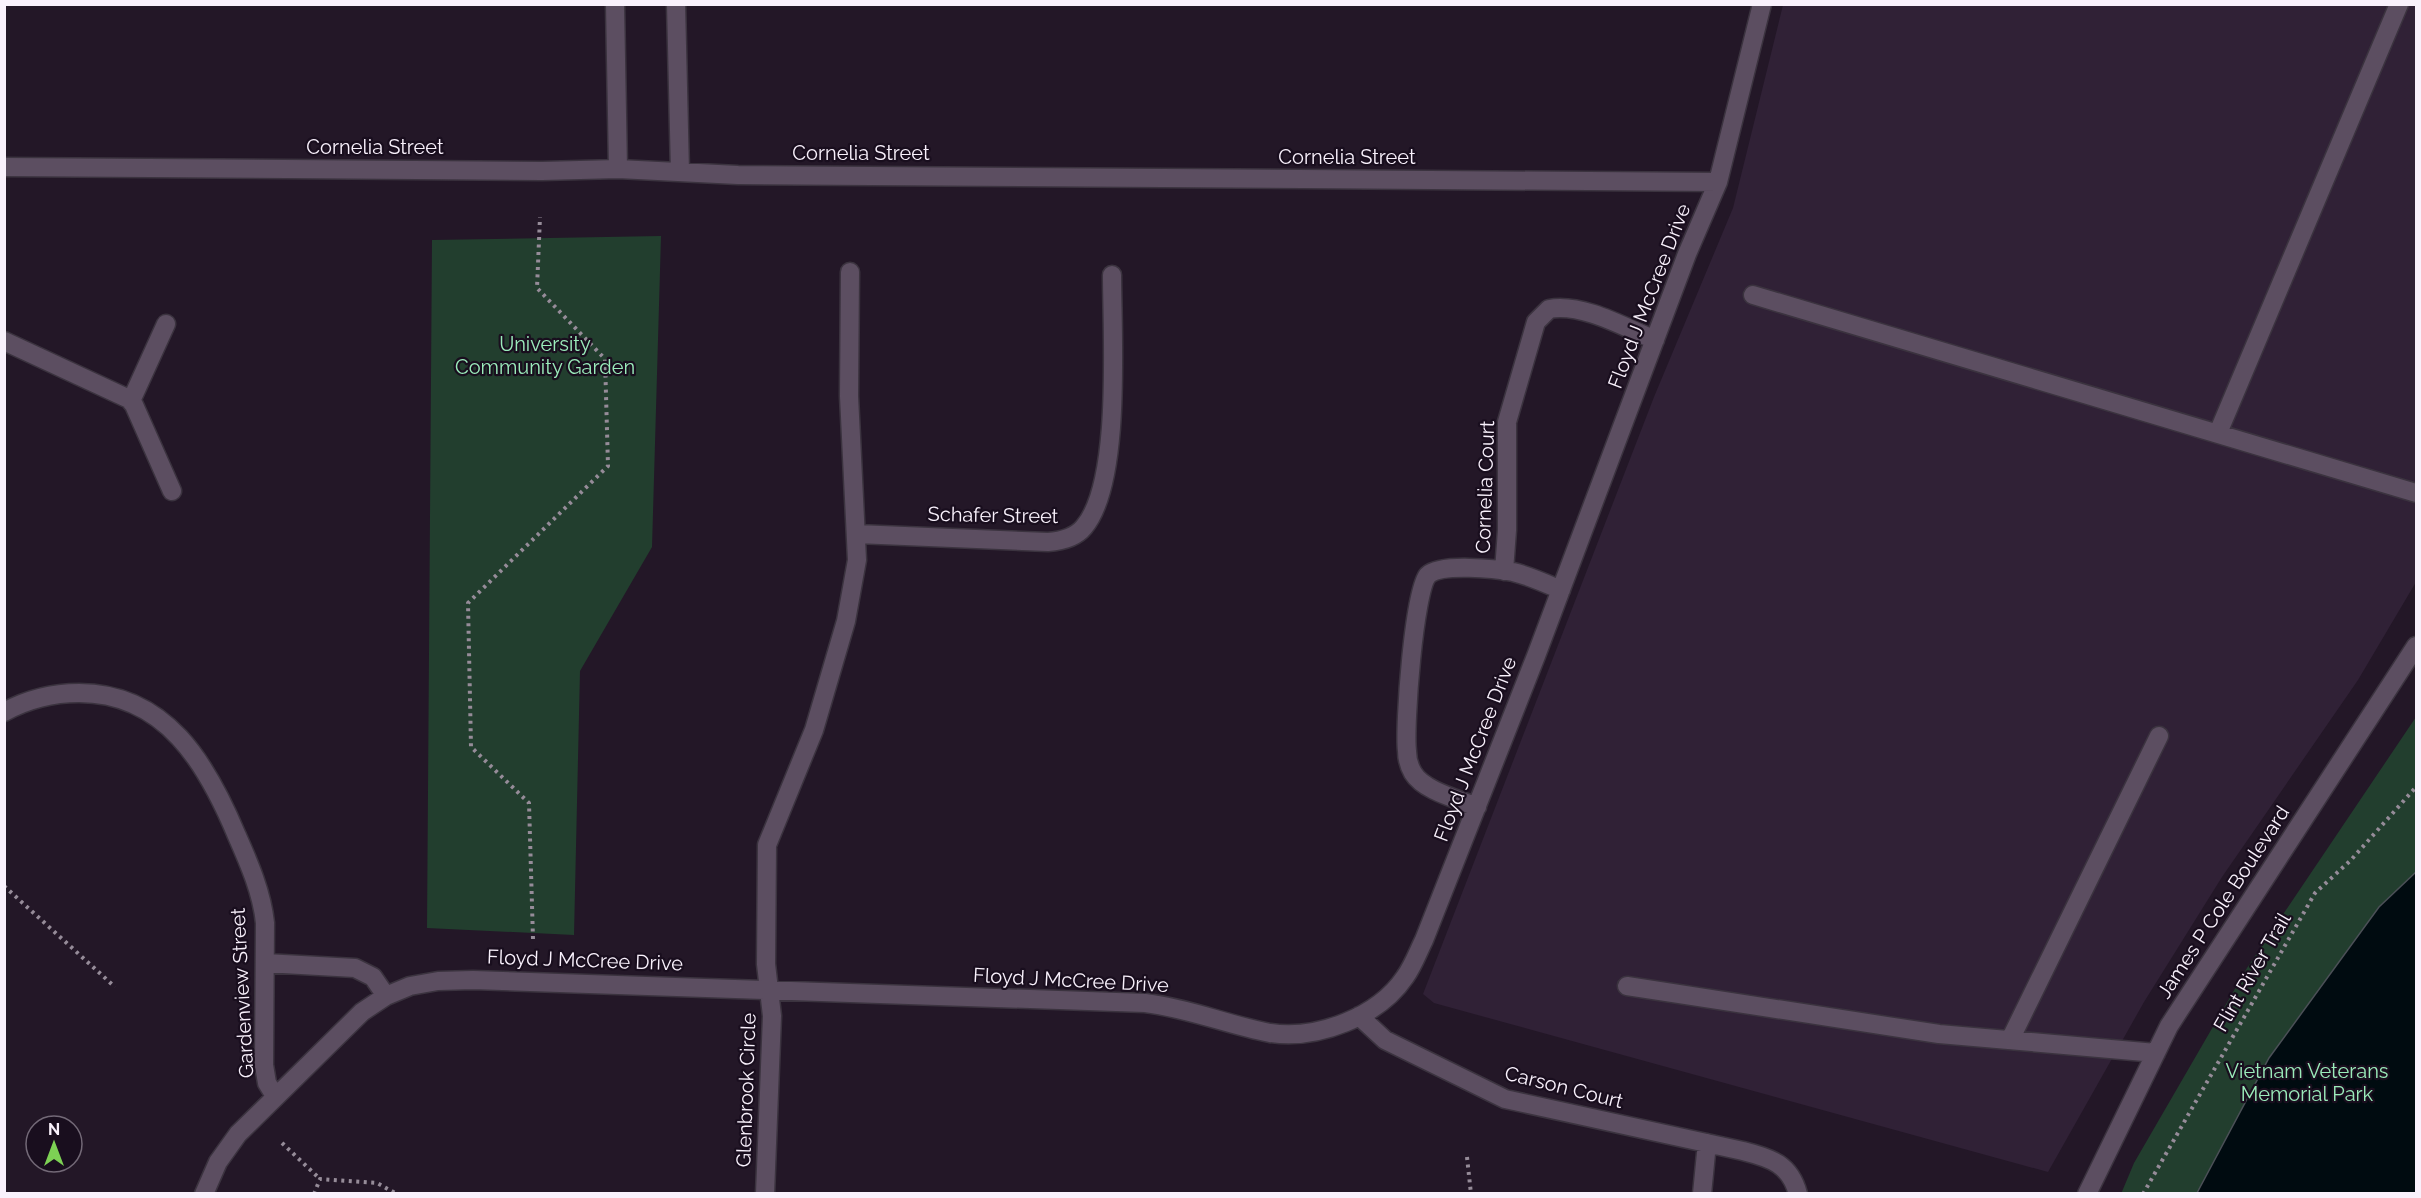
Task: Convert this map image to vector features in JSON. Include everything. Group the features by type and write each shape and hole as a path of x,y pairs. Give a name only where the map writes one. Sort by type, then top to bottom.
{"street":[{"path":"615,4 618,169"},
{"path":"676,4 680,172"},
{"name":"Floyd J McCree Drive","path":"204,1194 228,1146 275,1096 350,1023 386,996 421,983 458,980 769,988 1145,1003 1181,1008 1260,1030 1286,1034 1319,1030 1359,1016 1389,994 1404,978 1414,961 1477,807 1561,590 1686,254 1718,182 1762,4"},
{"path":"2218,433 2399,4"},
{"name":"Cornelia Street","path":"4,167 542,171 618,169 680,172 1718,182"},
{"path":"769,988 766,964 767,845 814,730 846,621 855,576 857,534 850,432 850,272"},
{"name":"Schafer Street","path":"857,534 1048,542 1068,539 1083,528 1096,504 1105,474 1110,433 1112,275"},
{"path":"1753,295 2416,493"},
{"name":"Cornelia Court","path":"1504,571 1507,539 1507,422 1536,322 1549,309 1568,308 1655,340"},
{"path":"131,402 166,324"},
{"path":"4,341 131,402 172,491"},
{"name":"Cornelia Court","path":"1477,807 1427,785 1418,779 1409,765 1406,740 1416,614 1424,583 1428,575 1436,571 1460,568 1504,571 1532,577 1561,590"},
{"name":"James P Cole Boulevard","path":"2087,1194 2169,1026 2416,646"},
{"name":"Gardenview Street","path":"4,712 41,697 91,693 128,700 168,726 197,759 212,783 239,841 264,914 264,1065 267,1083 275,1096"},
{"path":"2010,1040 2159,736"},
{"path":"265,963 355,968 373,977 386,996"},
{"path":"1627,986 1939,1034 2156,1053"},
{"name":"Glenbrook Circle","path":"765,1194 771,1045 769,988"},
{"name":"Carson Court","path":"1359,1016 1384,1040 1505,1099 1707,1143 1777,1161 1790,1173 1798,1194"},
{"path":"1702,1194 1707,1143"}],"path":[{"path":"533,939 529,803 471,747 468,603 608,466 605,359 537,288 540,217"},
{"name":"Flint River Trail","path":"2143,1194 2315,893 2351,860 2416,787"},
{"path":"4,886 115,987"},
{"path":"282,1143 320,1179 377,1183 397,1194"},
{"path":"1467,1157 1471,1194"},
{"path":"314,1194 320,1179"}],"shaded area":[{"path":"1783,5 2416,5 2416,582 2358,680 2222,877 2144,1002 2048,1172 1434,1003 1423,994 1654,397 1733,208"},
{"path":"2416,872 2416,1193 2197,1193 2269,1058 2379,907"}],"green space":[{"name":"University Community Garden","path":"661,236 652,547 580,671 574,935 427,928 432,240"},
{"name":"Vietnam Veterans Memorial Park","path":"2416,717 2416,1193 2121,1194 2134,1163 2247,968"}]}
